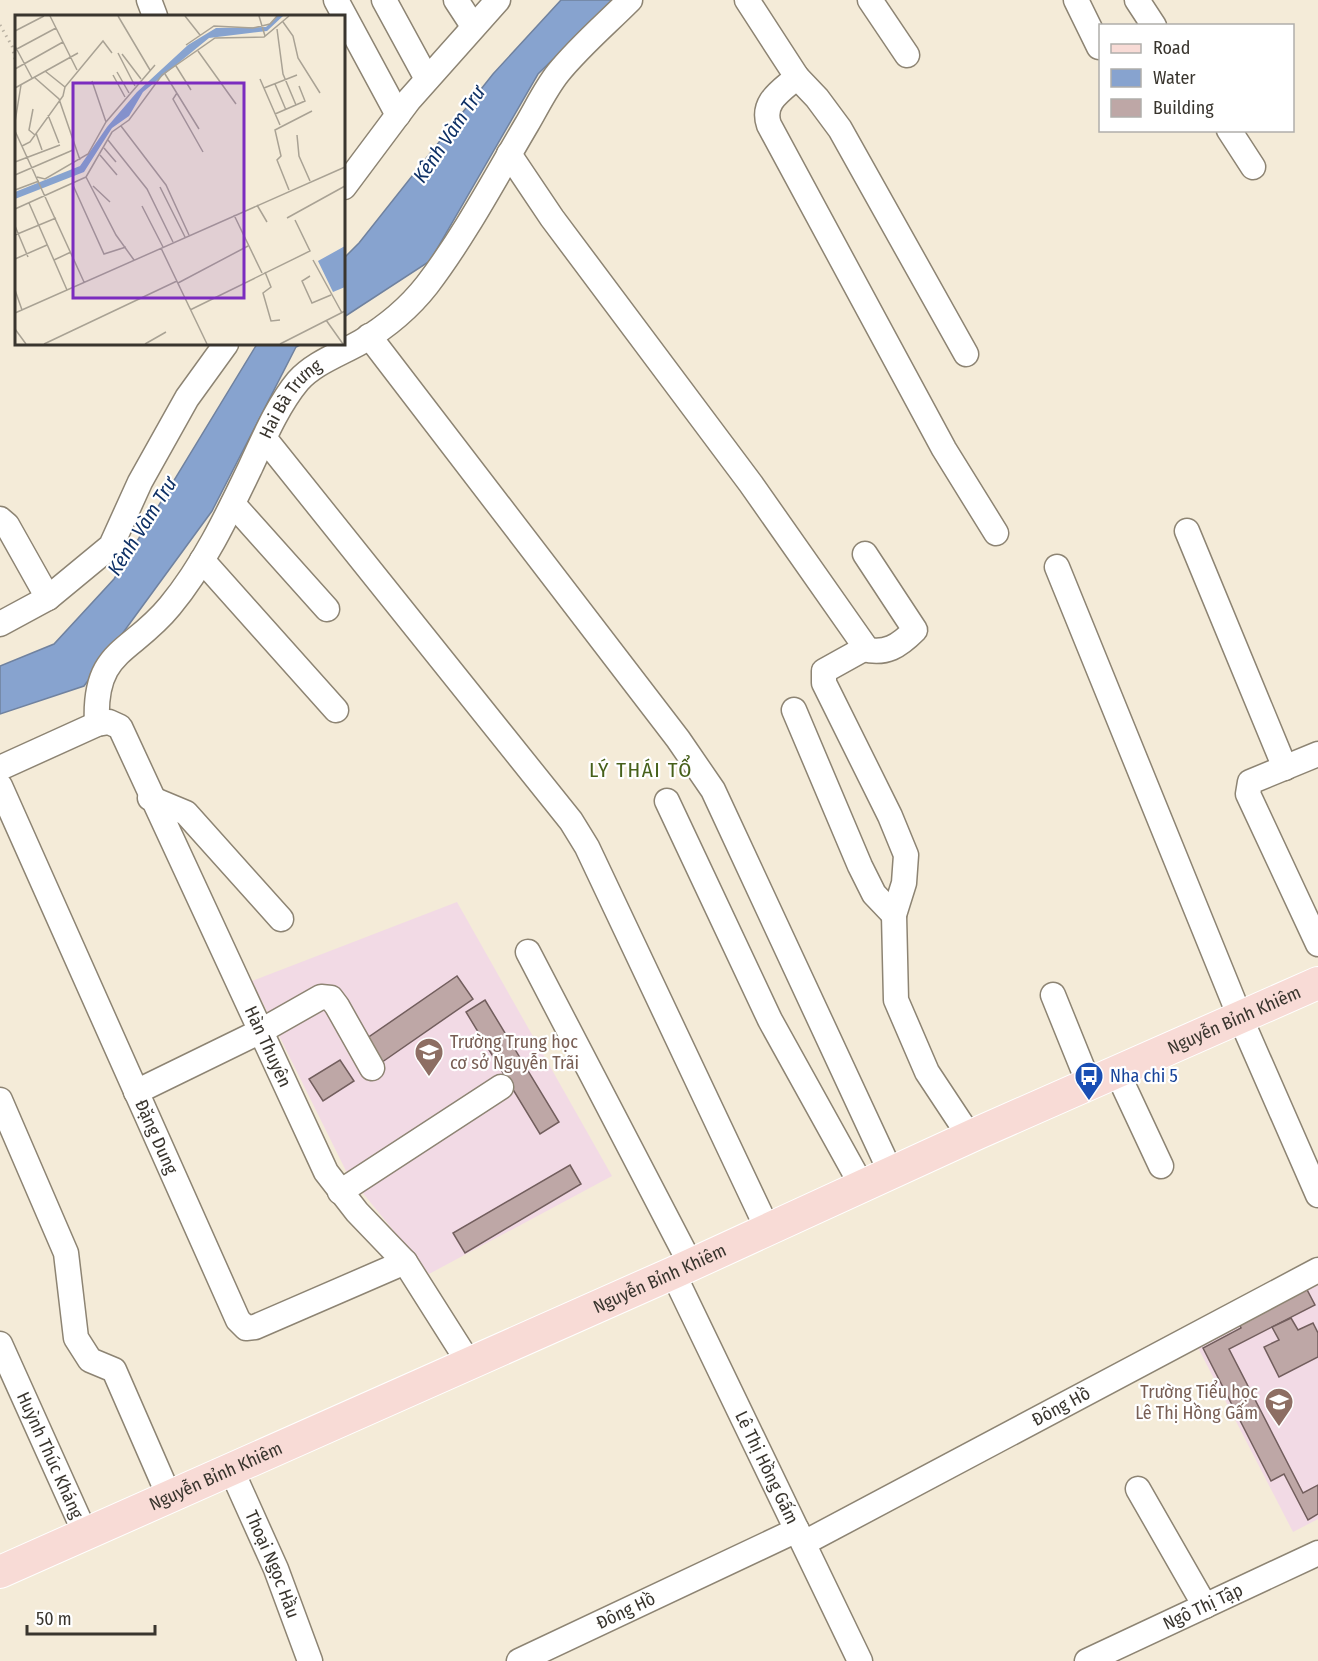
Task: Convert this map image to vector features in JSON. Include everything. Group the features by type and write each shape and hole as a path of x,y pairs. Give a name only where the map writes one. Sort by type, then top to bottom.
{"main road":[{"name":"Nguyễn Bỉnh Khiêm","path":"0,1572 1318,983"}],"street":[{"path":"149,0 155,15"},
{"path":"336,0 344,15"},
{"path":"384,0 427,79"},
{"path":"456,0 473,26"},
{"path":"345,186 427,79 498,0"},
{"name":"Hai Bà Trưng","path":"97,724 96,706 100,679 107,664 119,650 137,640 170,607 202,560 298,381 312,368 369,336 401,314 426,286 558,73 630,0"},
{"path":"747,0 796,77 818,98 840,129 966,354"},
{"path":"870,0 907,55"},
{"path":"1076,0 1099,47"},
{"path":"1137,0 1153,24"},
{"path":"345,17 398,115"},
{"path":"796,77 768,103 765,113 769,125 945,449 996,533"},
{"path":"1230,132 1253,167"},
{"path":"509,154 618,308 751,484 864,645 863,649"},
{"path":"369,336 678,739 713,790 891,1173"},
{"path":"0,624 48,598 111,546 140,482 187,398 225,345"},
{"path":"265,439 571,821 587,847 768,1230"},
{"path":"233,504 327,609"},
{"path":"0,519 7,525 48,598"},
{"path":"1187,531 1285,768"},
{"path":"865,554 915,630 891,648 877,653 863,649 824,671 824,683 890,816 906,855 904,883 894,915 896,1000 927,1072 970,1137"},
{"path":"202,560 336,710"},
{"path":"1057,567 1240,1017 1318,1195"},
{"path":"794,710 860,866 874,894 894,915"},
{"name":"Hàn Thuyên","path":"97,724 109,722 120,728 150,798 326,1172 340,1192 405,1262 469,1363"},
{"path":"0,768 97,724"},
{"path":"1318,754 1250,782 1248,794 1318,944"},
{"name":"Đặng Dung","path":"0,786 238,1320 246,1328 255,1327 405,1262"},
{"path":"150,798 186,813 281,919"},
{"path":"667,801 770,1020 862,1186"},
{"name":"Lê Thị Hồng Gấm","path":"528,951 682,1269 801,1536 860,1661"},
{"path":"1053,995 1089,1084"},
{"path":"136,1092 261,1031 321,997 331,998 372,1068"},
{"path":"1117,1072 1161,1166"},
{"path":"340,1192 501,1087"},
{"path":"0,1100 66,1253 76,1338 90,1360 114,1370 169,1496"},
{"name":"Đông Hồ","path":"519,1661 801,1536 1318,1270"},
{"name":"Huỳnh Thúc Kháng","path":"0,1344 85,1533"},
{"name":"Thoại Ngọc Hầu","path":"231,1468 276,1569 310,1661"},
{"path":"1138,1489 1205,1606"},
{"name":"Ngô Thị Tập","path":"1087,1661 1318,1553"}],"path":[{"path":"0,26 12,46 15,59"}],"shaded area":[{"name":"Trường Trung học cơ sở Nguyễn Trãi","path":"457,902 612,1176 429,1274 348,1175 252,981"},
{"name":"Trường Tiểu học Lê Thị Hồng Gấm","path":"1318,1271 1318,1519 1293,1532 1192,1336"}],"water":[{"name":"Kênh Vàm Trư","path":"561,0 614,0 538,74 430,261 345,316 345,257 359,243 493,74"},
{"path":"256,345 300,345 296,347 212,511 84,686 0,714 0,666 54,644 114,579"}],"building":[{"path":"457,976 473,999 375,1067 360,1043"},
{"path":"485,1000 559,1122 540,1134 466,1012"},
{"path":"340,1060 354,1081 323,1101 309,1079"},
{"path":"570,1165 581,1184 465,1253 453,1233"},
{"path":"1304,1284 1315,1305 1229,1349 1303,1493 1318,1485 1318,1514 1308,1520 1284,1474 1271,1481 1203,1348 1241,1328 1237,1318"},
{"path":"1291,1318 1298,1330 1313,1323 1318,1333 1318,1357 1279,1377 1264,1347 1279,1340 1272,1327"}],"place":[{"name":"Trường Trung học cơ sở Nguyễn Trãi","path":"429,1078"},
{"name":"Nha chi 5","path":"1089,1102"},
{"name":"Trường Tiểu học Lê Thị Hồng Gấm","path":"1279,1428"}],"district":[{"name":"LÝ THÁI TỔ","path":"641,770"}]}
